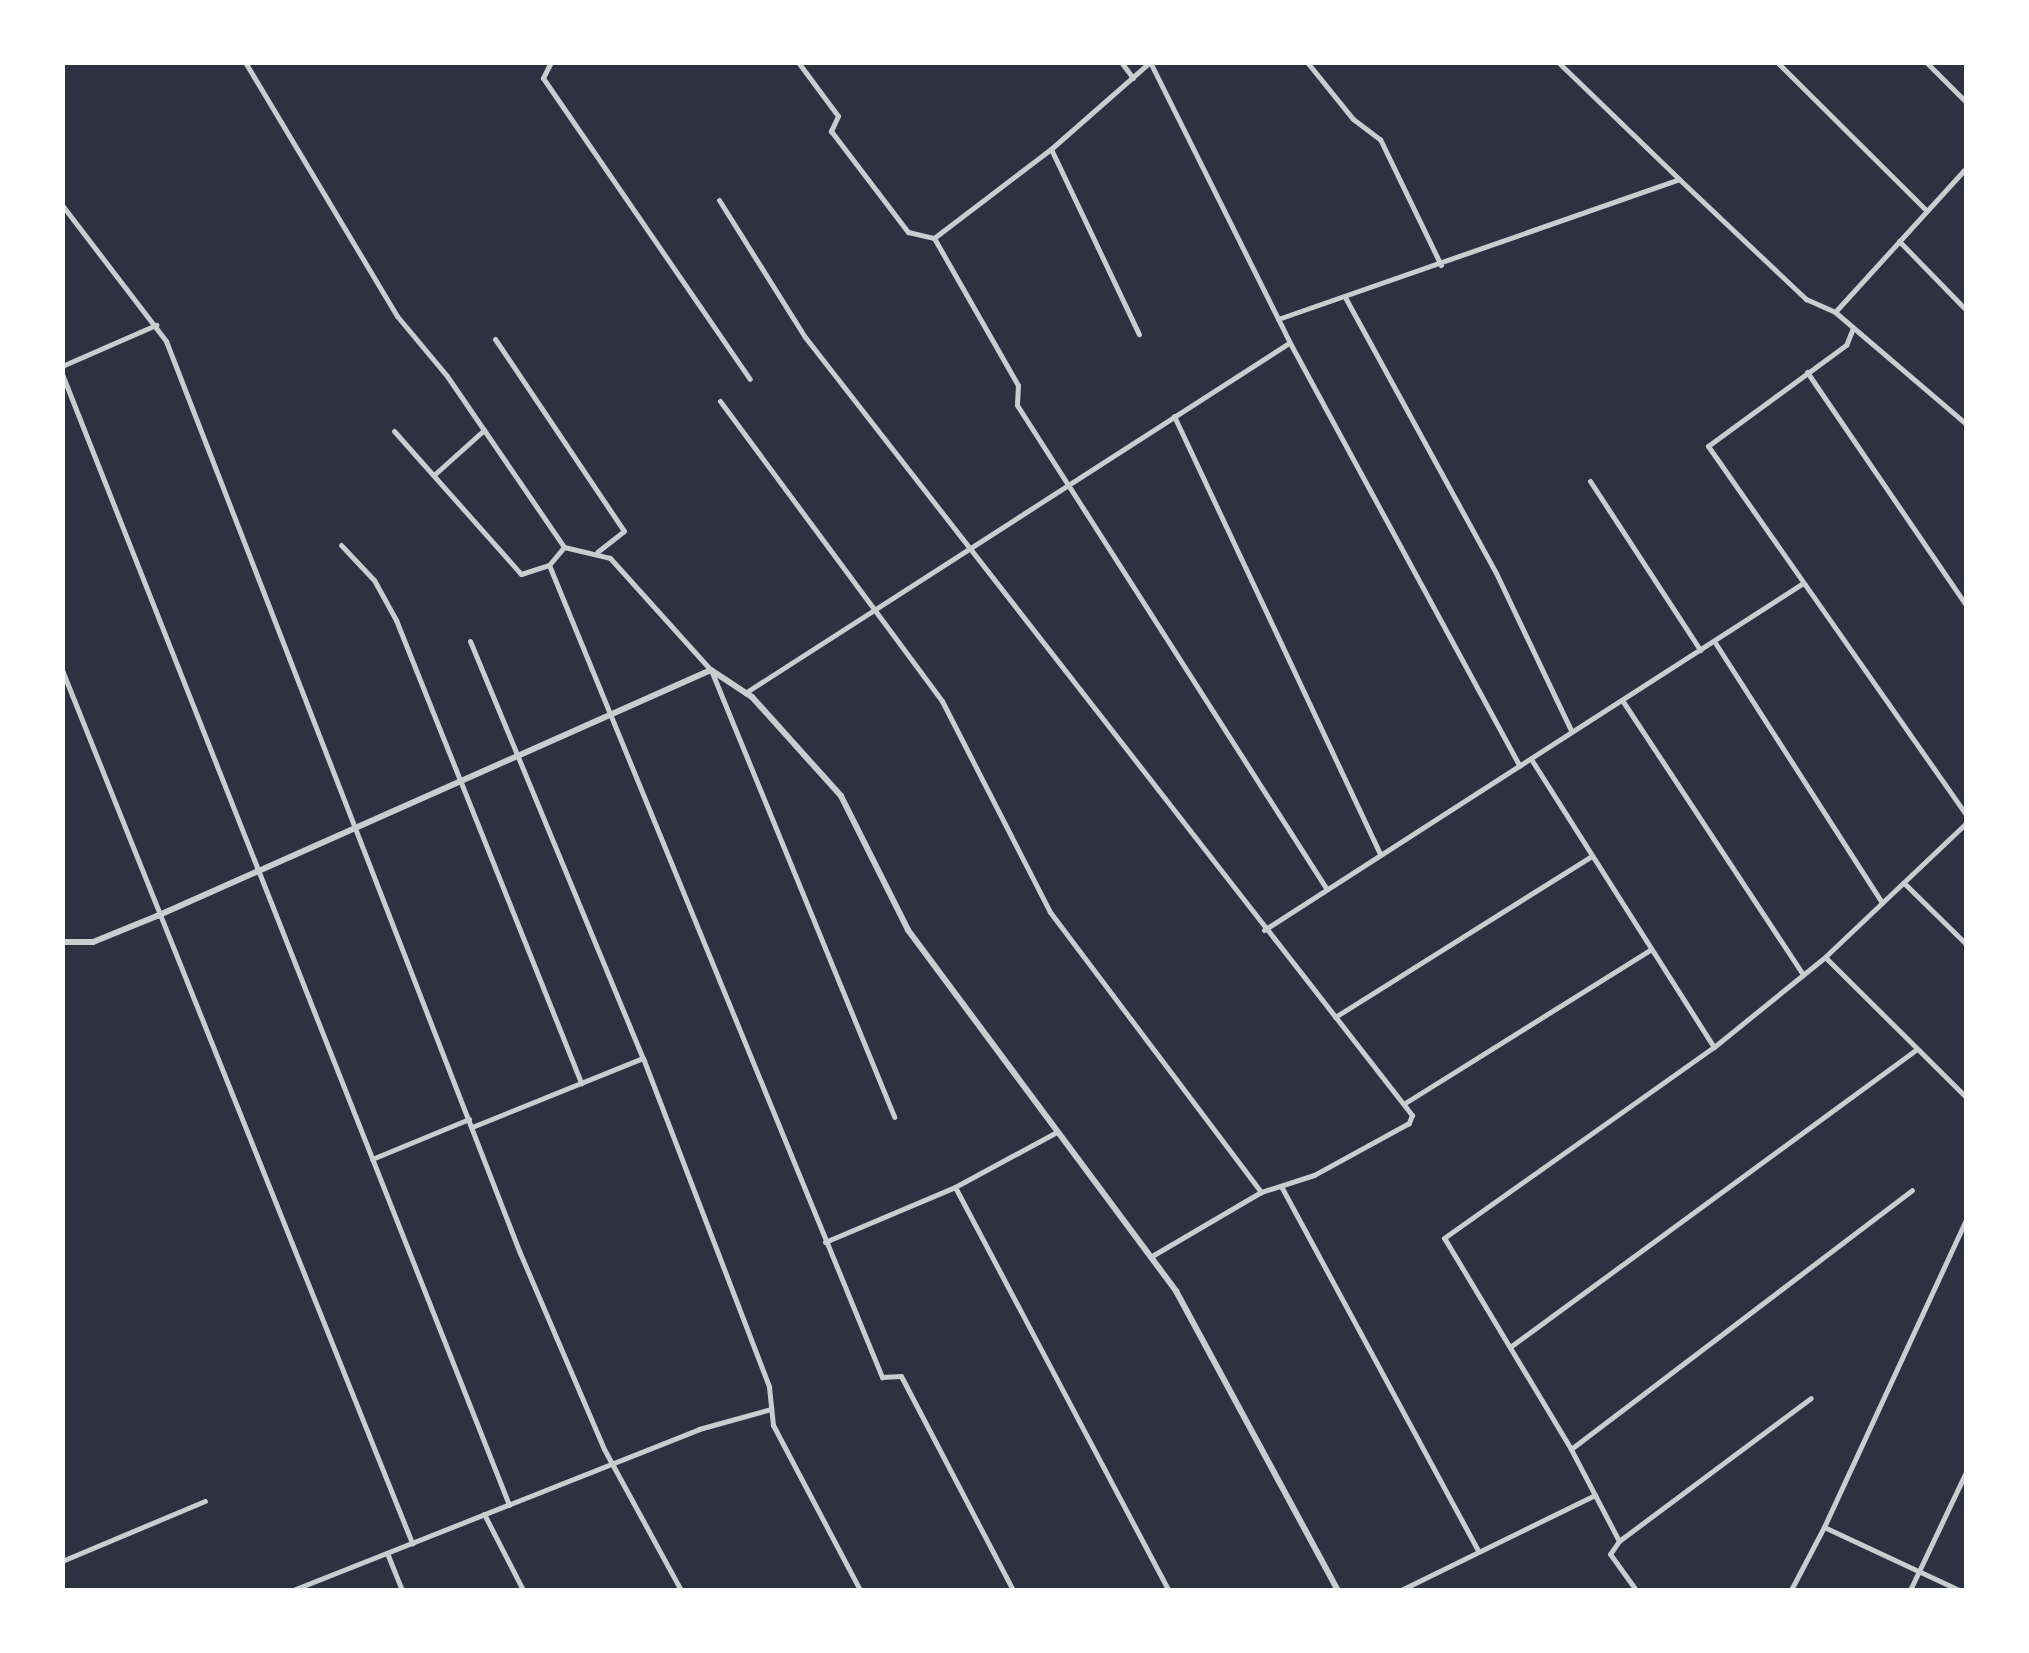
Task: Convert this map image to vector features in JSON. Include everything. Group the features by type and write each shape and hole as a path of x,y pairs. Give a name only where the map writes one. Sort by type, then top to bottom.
{"street":[{"path":"140,62 163,62"},
{"path":"245,62 398,316 484,430 564,547 610,558 711,670 746,693 841,796 908,930 1055,1133 1152,1256 1245,1412 1338,1590"},
{"path":"552,62 543,78 750,379"},
{"path":"798,62 838,116 831,131 908,232 934,238 1018,385 1016,405 1326,888"},
{"path":"1121,62 1133,78"},
{"path":"934,238 1052,149 1150,62 1290,343 1520,766"},
{"path":"1306,62 1353,119 1380,139 1441,266"},
{"path":"1558,62 1806,299 1835,312 1966,424"},
{"path":"1776,62 1927,210"},
{"path":"1926,62 1966,102"},
{"path":"1052,149 1138,334"},
{"path":"1835,312 1966,168"},
{"path":"1278,320 1441,266 1679,178"},
{"path":"720,200 805,337 973,547 1264,930 1405,1103 1409,1123 1282,1188 1261,1192 1152,1256"},
{"path":"62,204 156,325 468,1119 612,1464 681,1590"},
{"path":"1899,241 1966,310"},
{"path":"1346,299 1496,573 1572,732"},
{"path":"62,366 156,325"},
{"path":"1852,328 1846,345 1708,446 1966,815"},
{"path":"495,339 624,531 597,552"},
{"path":"746,693 1290,343"},
{"path":"1808,372 1966,605"},
{"path":"62,374 509,1504"},
{"path":"720,401 942,702 1050,912 1261,1192"},
{"path":"1174,416 1381,855"},
{"path":"435,474 484,430"},
{"path":"394,431 521,574 549,565 564,547"},
{"path":"1590,481 1700,650"},
{"path":"341,545 374,580 396,620 581,1083"},
{"path":"549,565 882,1377 901,1376 1013,1590"},
{"path":"1264,930 1803,583"},
{"path":"1714,640 1882,904"},
{"path":"470,641 643,1058 769,1387 772,1425 860,1590"},
{"path":"62,670 157,916 412,1543"},
{"path":"62,942 93,942 157,916 711,670"},
{"path":"711,670 894,1118"},
{"path":"1622,700 1803,974"},
{"path":"1531,758 1714,1047"},
{"path":"1619,1542 1572,1449 1444,1238 1714,1047 1825,957 1966,824"},
{"path":"1335,1017 1590,856"},
{"path":"1904,884 1966,944"},
{"path":"1405,1103 1651,950"},
{"path":"1825,957 1966,1097"},
{"path":"1510,1347 1918,1049"},
{"path":"472,1128 643,1058"},
{"path":"372,1159 468,1119"},
{"path":"825,1242 955,1187 1055,1133"},
{"path":"955,1187 1168,1590"},
{"path":"1282,1188 1478,1551"},
{"path":"1572,1449 1912,1190"},
{"path":"1791,1590 1966,1220"},
{"path":"1636,1590 1610,1554 1619,1542 1811,1398"},
{"path":"293,1590 612,1464 771,1409"},
{"path":"1910,1590 1966,1472"},
{"path":"1400,1590 1595,1495"},
{"path":"62,1561 205,1501"},
{"path":"484,1514 523,1590"},
{"path":"1824,1527 1958,1590"},
{"path":"387,1552 402,1590"}]}
